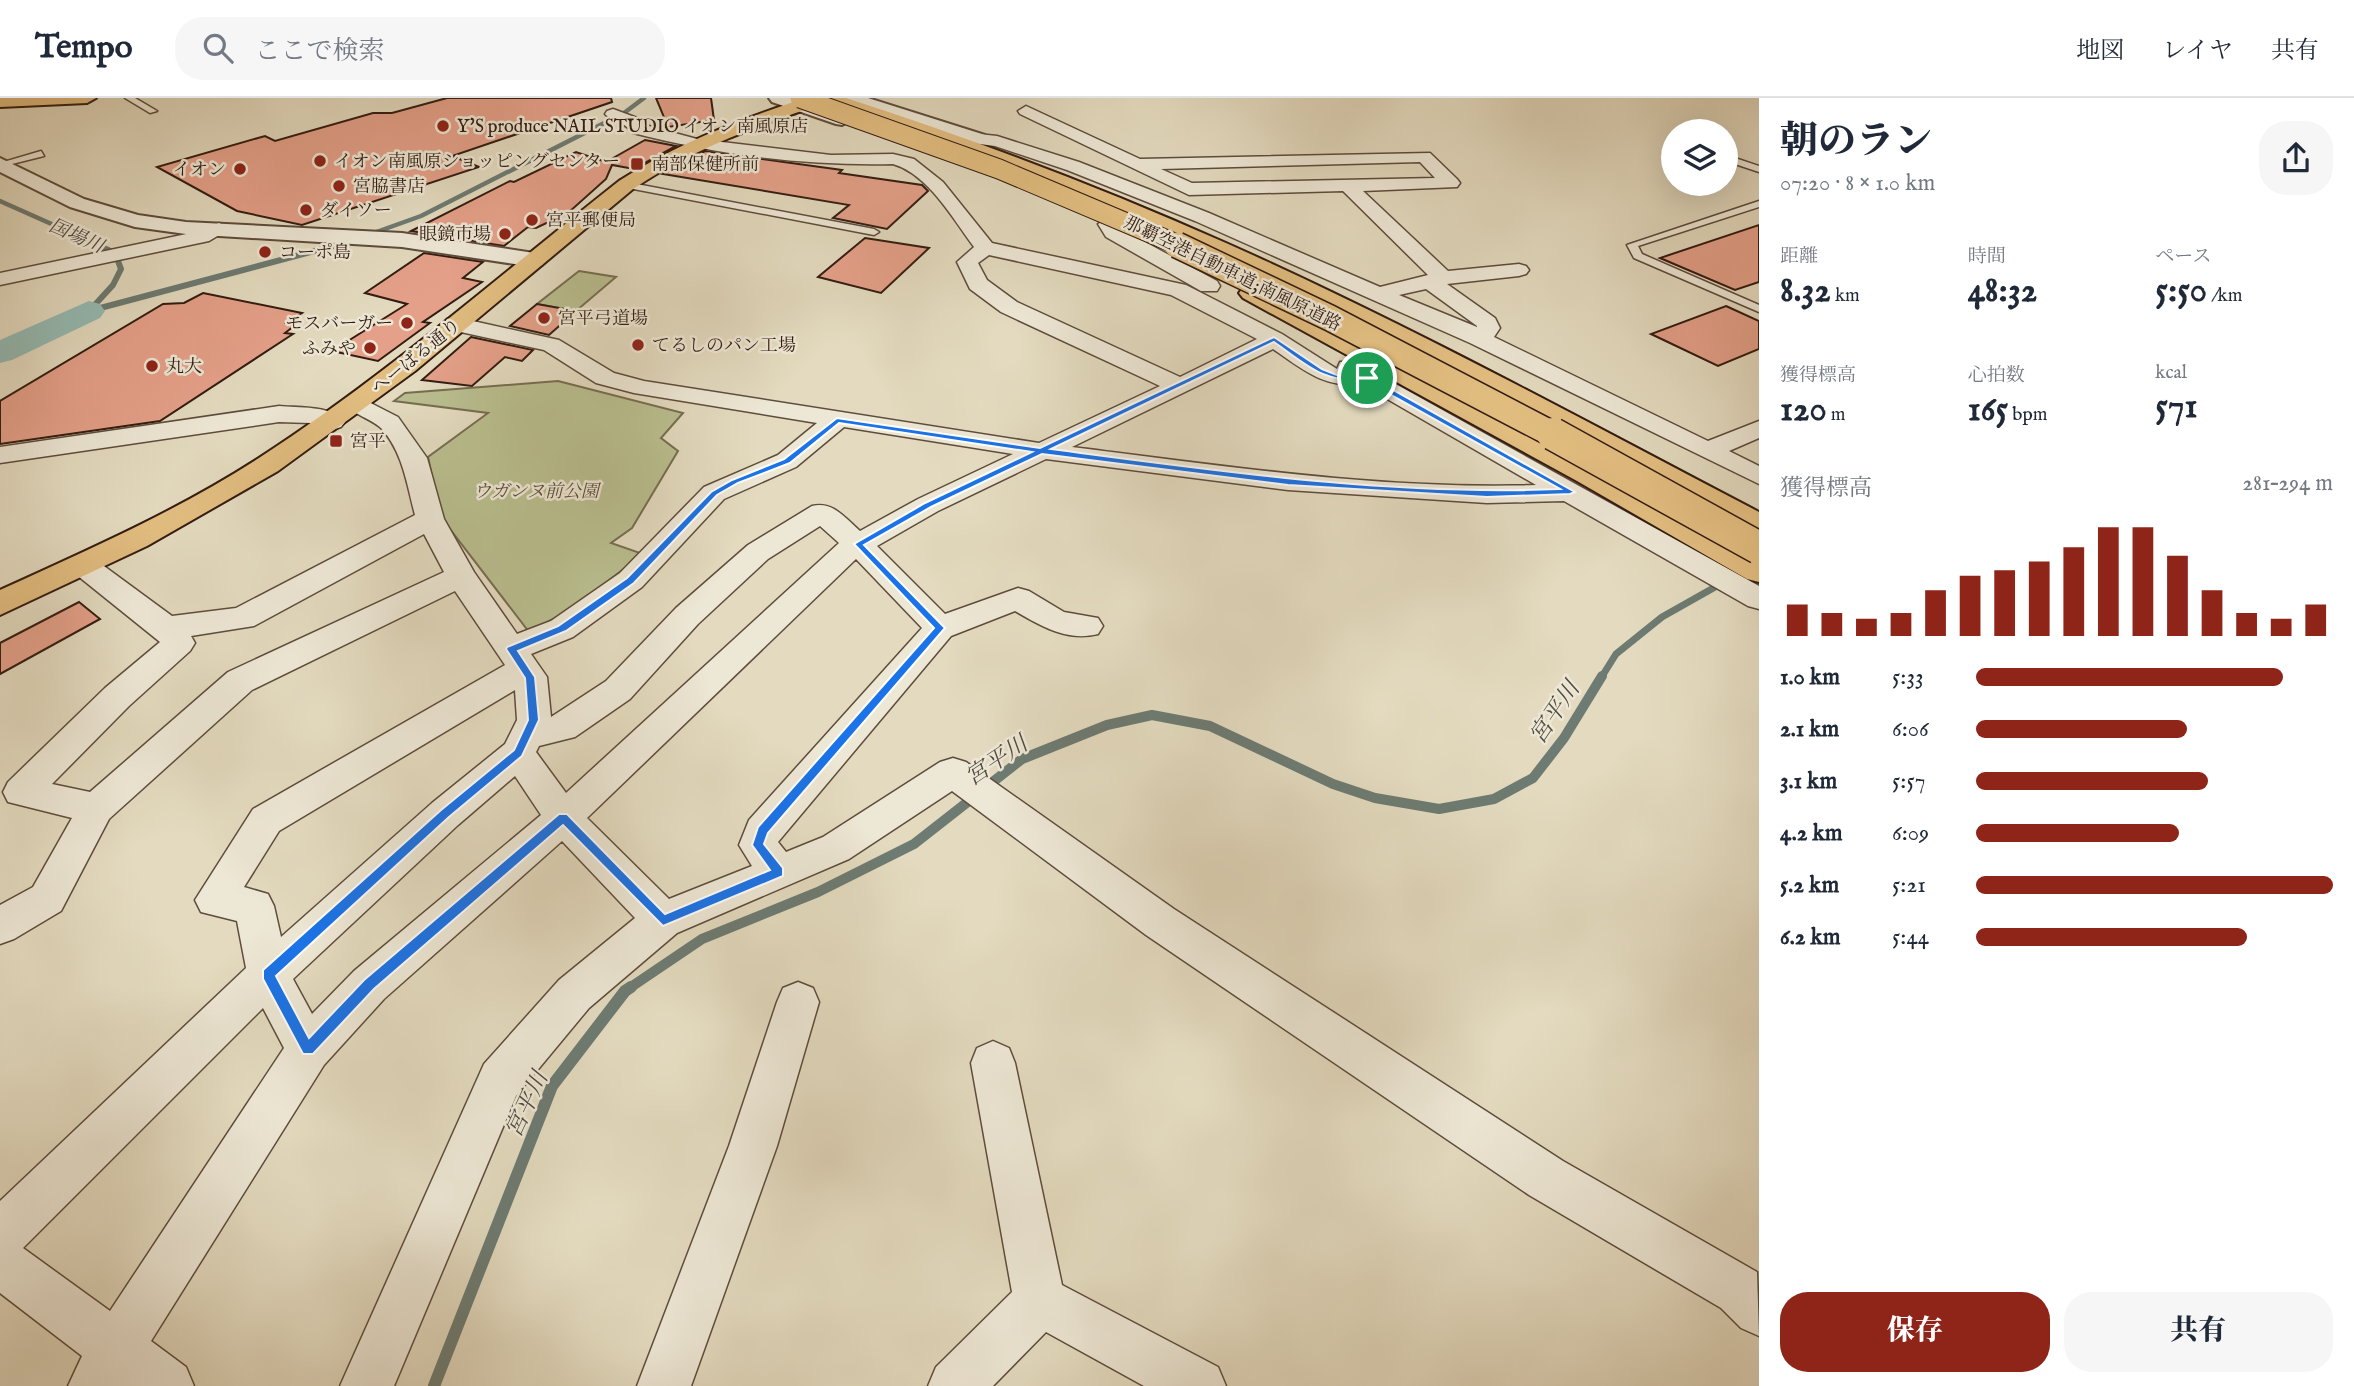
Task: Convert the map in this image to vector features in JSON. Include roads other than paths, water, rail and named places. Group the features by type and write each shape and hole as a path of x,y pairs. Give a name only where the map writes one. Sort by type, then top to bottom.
{"highway":[{"path":"0,102 87,98"},
{"name":"那覇空港自動車道;南風原道路","path":"830,98 1027,167 1220,250 1513,395 1759,525"},
{"name":"那覇空港自動車道;南風原道路","path":"800,100 1007,172 1203,257 1494,404 1759,548"},
{"name":"へーばる通り","path":"0,604 83,565 216,496 332,422 626,185 656,165 697,144 800,100"},
{"path":"979,133 1144,203 1391,316 1759,507"},
{"path":"1108,224 1267,300 1417,382 1753,587"}],"street":[{"path":"849,98 979,133 1160,200 1479,338 1759,476"},
{"path":"800,100 1108,224 1113,233 1278,324 1367,378 1699,565 1753,587"},
{"path":"1048,102 1021,113 1189,189"},
{"path":"619,117 639,129 697,144 831,160 893,159 908,163 937,186 985,248 1178,290 1274,339 1320,370 1341,379 1367,378"},
{"path":"1136,164 1424,158 1451,183 1189,189 1160,200"},
{"path":"1,165 77,203 115,217 160,225 402,240 534,260"},
{"path":"1348,186 1437,280 1487,323 1489,328 1486,334 1479,338"},
{"path":"0,278 190,240 219,229"},
{"path":"985,248 967,261 978,284 1009,307 1180,386"},
{"path":"1379,294 1437,280 1518,271"},
{"path":"454,324 551,345 606,377 643,387 1041,451 1288,482 1487,495 1570,492"},
{"path":"105,1368 308,1049 369,985 563,818 858,544 928,505 1274,339"},
{"path":"357,403 389,422 414,458 430,519 461,576 530,677 534,720 522,745"},
{"path":"0,455 279,414 312,416 332,422"},
{"path":"308,1049 268,975 254,906 215,900 266,820 518,659 585,613 631,580 714,494 735,482 787,461 837,420"},
{"path":"1708,450 1759,429"},
{"path":"0,1235 268,975 445,814 522,745 563,728 618,690 687,616 758,552 822,512 858,544 940,628"},
{"path":"166,628 243,618 430,519"},
{"path":"83,565 166,628 180,643 117,697 21,792 96,808"},
{"path":"0,926 47,899 96,808 240,681 461,576"},
{"path":"779,872 758,845 762,831 940,628 1018,598 1057,622 1087,626"},
{"path":"522,745 563,818 663,920"},
{"path":"367,1386 500,1080 574,994 663,920 836,848 953,772 1160,922 1546,1178 1739,1290 1759,1310"},
{"path":"664,1386 754,1146 798,1002"},
{"path":"993,1063 1040,1301"},
{"path":"0,1262 105,1368 167,1386"},
{"path":"954,1386 1040,1301"},
{"path":"1040,1301 1199,1386"}],"lane":[{"path":"129,98 159,108"},
{"path":"1,165 41,154"},
{"path":"1738,162 1759,169"},
{"path":"626,185 874,232"},
{"path":"1759,204 1632,245 1638,256 1759,309"}],"waterway":[{"path":"368,235 421,216 624,113 644,98"},
{"name":"国場川","path":"0,201 101,246"},
{"path":"331,246 355,240"},
{"name":"国場川","path":"91,309 113,285 121,269 115,253 97,245"},
{"path":"89,311 337,245"},
{"name":"国場川","path":"0,353 89,311"},
{"name":"宮平川","path":"1601,678 1616,654 1662,617 1724,582"},
{"name":"宮平川","path":"985,788 1022,759 1107,725 1152,715 1210,726 1333,784 1375,798 1439,809 1494,799 1533,778 1564,738 1602,676"},
{"name":"宮平川","path":"628,989 702,939 818,892 914,844 974,797"},
{"name":"宮平川","path":"434,1386 552,1086 628,989"}],"place":[{"name":"Y'S produce NAIL STUDIO イオン南風原店","path":"443,126"},
{"name":"イオン南風原ショッピングセンター","path":"320,161"},
{"name":"南部保健所前","path":"637,164"},
{"name":"イオン","path":"240,169"},
{"name":"宮脇書店","path":"339,186"},
{"name":"ダイソー","path":"306,210"},
{"name":"宮平郵便局","path":"532,220"},
{"name":"眼鏡市場","path":"505,234"},
{"name":"コーポ島","path":"265,252"},
{"name":"宮平弓道場","path":"544,318"},
{"name":"モスバーガー","path":"407,323"},
{"name":"てるしのパン工場","path":"638,345"},
{"name":"ふみや","path":"370,348"},
{"name":"丸大","path":"152,366"},
{"name":"宮平","path":"336,441"}],"park label":[{"name":"ウガンヌ前公園","path":"536,491"}]}
